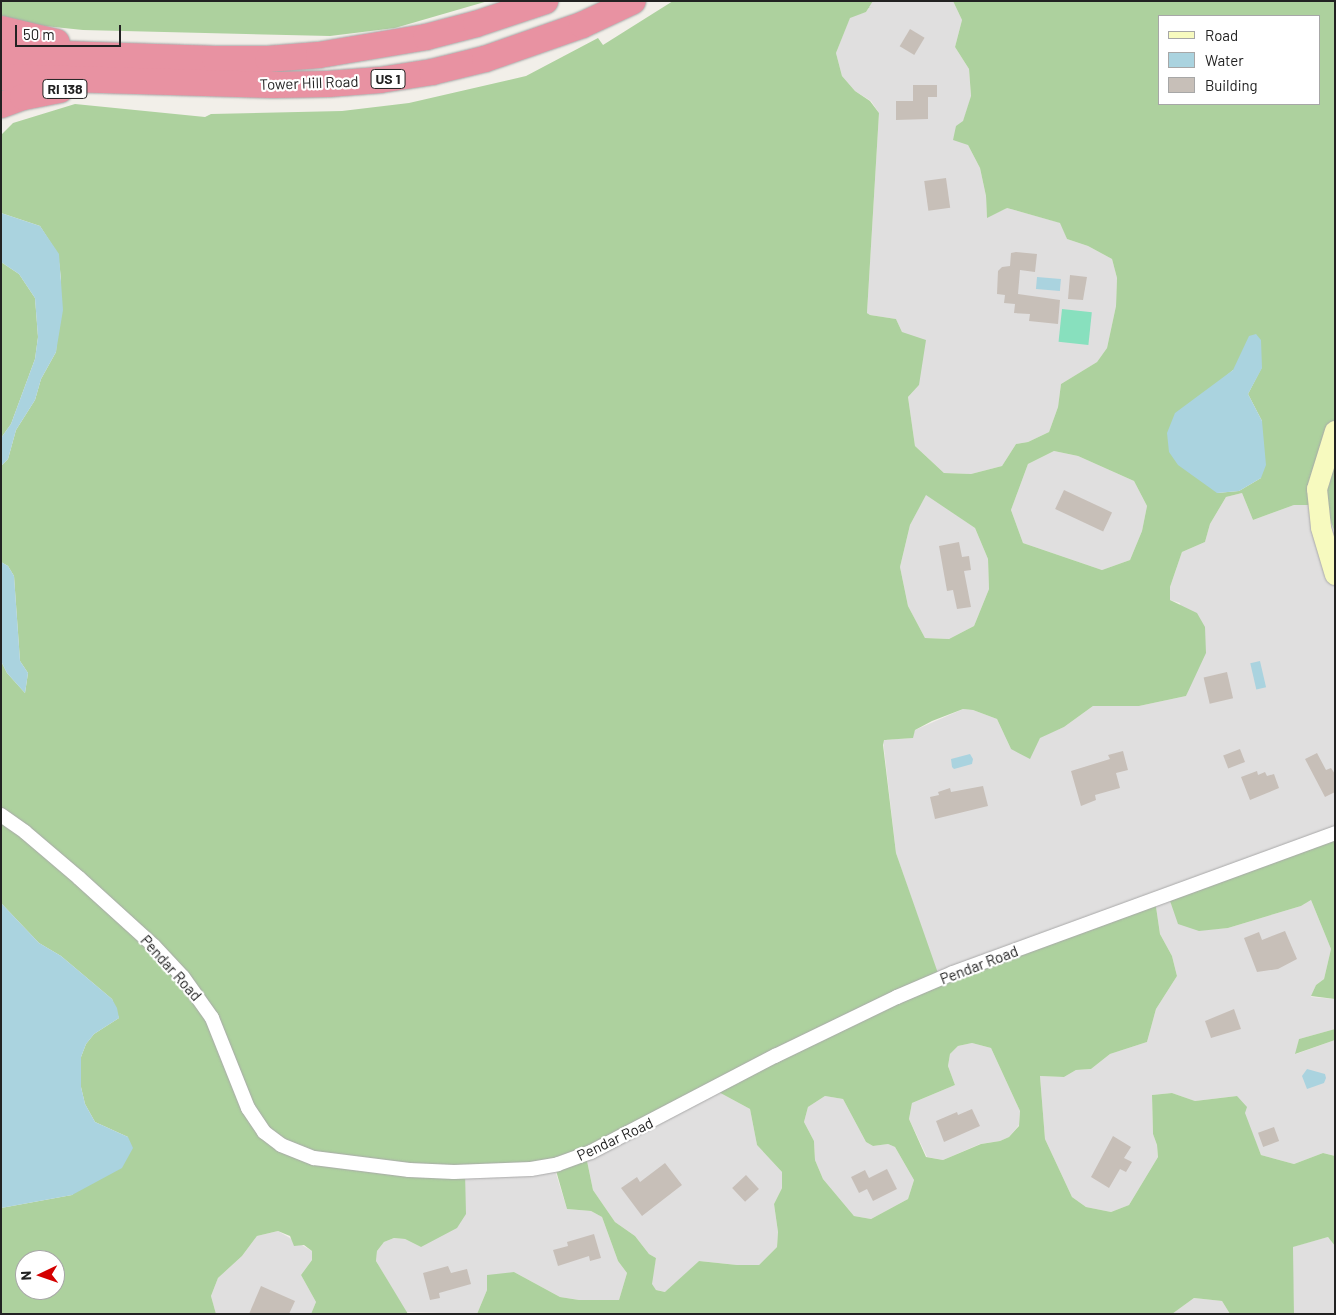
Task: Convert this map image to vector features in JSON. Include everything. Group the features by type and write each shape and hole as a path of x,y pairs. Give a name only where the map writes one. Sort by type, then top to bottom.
{"highway":[{"name":"Tower Hill Road","path":"1,77 319,55 426,37 476,24 545,1"},
{"name":"Tower Hill Road","path":"1,52 273,85 328,84 380,80 432,72 485,59 582,25 633,1"},
{"path":"1,30 133,69"},
{"name":"RI 138","path":"1,105 133,69"}],"street":[{"path":"1335,431 1317,489 1321,528 1335,575"},
{"name":"Pendar Road","path":"1,815 25,832 79,878 154,946 183,977 212,1018 248,1108 264,1132 281,1145 314,1158 409,1170 454,1172 531,1169 558,1164 591,1152 775,1056 897,997 962,970 1335,833"}],"shaded area":[{"path":"873,1 953,1 962,20 955,47 969,69 971,97 963,122 968,145 980,168 986,196 987,217 1007,208 1061,223 1067,239 1088,246 1112,259 1117,278 1116,306 1107,348 1097,362 1061,384 1058,407 1049,432 1028,442 1016,444 1002,466 971,474 944,473 915,446 908,397 919,385 902,332 896,319 867,313 879,113 871,101 855,91 842,76 836,53 850,17 866,12"},
{"path":"1054,451 1078,456 1134,481 1147,506 1142,531 1130,560 1102,570 1023,543 1011,510 1028,464"},
{"path":"1242,493 1253,520 1294,505 1325,505 1330,514 1335,533 1335,833 1202,930 1228,928 1301,906 1311,900 1331,949 1324,979 1316,985 1311,997 1335,999 1335,1029 1299,1039 1296,1054 1335,1040 1335,1156 1323,1153 1294,1164 1261,1155 1237,1096 1195,1101 1172,1093 1152,1095 1153,1134 1157,1145 1158,1157 1129,1205 1111,1212 1086,1207 1072,1197 1045,1139 1040,1076 1064,1077 1076,1070 1091,1069 1110,1054 1147,1042 1156,1009 1177,976 1172,956 1160,934 1155,900 939,979 896,853 883,740 912,738 915,730 963,709 973,710 997,719 1011,749 1064,727 1093,706 1139,706 1186,696 1192,680 1180,603 1170,600 1170,587 1182,552 1205,542 1210,524 1226,497"},
{"path":"926,494 975,528 988,559 989,589 974,626 949,639 925,638 908,606 900,567 910,525"},
{"path":"972,1043 991,1048 1020,1111 1019,1125 1009,1137 1000,1141 980,1144 943,1160 927,1157 909,1119 912,1103 955,1085 948,1066 950,1054 958,1046"},
{"path":"713,1089 750,1109 757,1145 782,1172 782,1188 774,1204 778,1232 777,1247 759,1265 699,1261 666,1292 656,1290 651,1284 656,1258 649,1254 635,1236 615,1222 593,1190 586,1156"},
{"path":"825,1096 843,1099 866,1142 873,1146 888,1144 895,1147 914,1180 908,1199 871,1219 854,1216 823,1179 815,1160 814,1141 804,1122 808,1107"},
{"path":"554,1167 567,1209 591,1211 602,1217 618,1261 627,1273 619,1300 579,1300 560,1297 514,1272 487,1290 477,1314 406,1312 376,1261 377,1251 384,1242 394,1238 405,1239 421,1247 465,1172"},
{"path":"278,1231 312,1251 312,1260 301,1275 316,1302 311,1314 216,1314 211,1296 218,1278 242,1256 257,1236"},
{"path":"1328,1237 1335,1246 1335,1314 1294,1314 1292,1247"},
{"path":"1194,1298 1222,1301 1230,1314 1172,1314"}],"green space":[{"path":"1,1 488,1 395,28 330,36 83,30 35,25 1,16"},
{"path":"673,1 873,1 866,12 850,18 836,53 842,76 855,91 870,101 879,113 867,313 896,319 902,332 926,340 919,385 908,397 915,446 944,473 971,474 1002,466 1016,444 1028,442 1049,432 1058,407 1061,384 1097,362 1107,348 1116,306 1117,278 1112,259 1088,246 1067,239 1060,223 1007,208 987,218 986,196 980,168 968,145 953,140 956,126 963,121 971,96 969,69 955,47 962,20 953,1 1335,1 1335,533 1325,505 1294,505 1253,520 1242,493 1226,497 1210,524 1205,542 1182,552 1170,587 1170,600 1197,613 1205,627 1206,653 1186,696 1139,706 1093,706 1064,727 1040,738 1030,759 1011,749 997,719 973,710 963,709 915,730 913,738 884,740 883,745 896,853 940,979 1155,900 1160,934 1172,956 1177,976 1156,1009 1147,1042 1110,1054 1091,1069 1076,1070 1064,1077 1040,1076 1045,1139 1072,1197 1086,1207 1111,1212 1129,1205 1158,1157 1157,1145 1153,1134 1152,1095 1172,1093 1195,1101 1237,1096 1247,1107 1245,1113 1261,1155 1294,1164 1323,1153 1335,1156 1335,1246 1328,1237 1293,1247 1294,1314 1230,1314 1222,1301 1194,1298 1172,1314 477,1314 487,1290 487,1275 514,1272 560,1297 579,1300 619,1300 627,1273 618,1261 602,1217 591,1211 567,1209 555,1167 465,1172 466,1214 457,1228 421,1247 405,1239 394,1238 384,1242 377,1251 376,1261 408,1314 311,1314 316,1302 301,1275 312,1260 312,1251 304,1245 294,1246 290,1236 278,1231 257,1236 242,1256 218,1278 211,1296 216,1314 1,1314 1,1208 72,1195 128,1137 95,1122 85,1104 81,1087 81,1057 86,1044 94,1034 119,1018 112,999 61,956 39,943 1,903 1,661 7,673 25,693 28,673 20,661 14,576 8,566 1,562 1,466 8,459 16,430 35,400 41,379 56,352 61,278 58,254 40,226 1,213 1,135 13,123 75,104 205,117 211,114 342,111 409,103 526,76 598,38 603,45","holes":["1262,367 1248,394 1262,421 1261,478 1239,491 1217,493 1225,377 1233,370","1054,451 1078,456 1134,481 1147,506 1142,531 1130,560 1102,570 1023,543 1011,510 1028,464","926,495 975,528 988,559 989,589 974,626 949,639 925,638 908,606 900,567 910,525","972,1043 991,1048 1020,1111 1019,1126 1009,1137 1000,1141 981,1144 943,1160 926,1157 909,1119 912,1103 955,1085 948,1066 950,1054 958,1046","713,1089 750,1109 757,1145 782,1172 782,1188 774,1204 778,1232 777,1247 759,1265 699,1261 665,1292 656,1290 652,1284 656,1258 649,1254 635,1236 615,1222 593,1190 586,1156","825,1096 843,1099 866,1142 873,1146 888,1144 895,1147 914,1180 908,1199 871,1219 854,1216 823,1179 815,1160 814,1141 804,1122 808,1107"]},
{"path":"1,262 19,274 35,298 38,337 35,359 11,424 1,438"},
{"path":"1062,309 1092,312 1088,345 1059,342"},
{"path":"1335,833 1335,999 1311,996 1316,985 1324,979 1331,949 1311,900 1301,906 1228,928 1199,931 1178,924 1168,895"},
{"path":"1335,1029 1335,1040 1295,1054 1299,1039"}],"water":[{"path":"1,213 40,226 59,254 63,310 56,352 41,379 35,400 16,430 8,459 1,466 1,438 11,424 35,359 38,337 35,298 19,274 1,262"},
{"path":"1037,277 1061,279 1060,291 1036,289"},
{"path":"1256,334 1261,340 1262,368 1248,394 1262,421 1266,465 1261,478 1239,491 1217,493 1178,465 1169,452 1167,433 1175,413 1233,370 1249,336"},
{"path":"1,562 8,566 14,576 20,661 28,673 25,693 7,673 1,661"},
{"path":"1260,661 1266,687 1256,690 1250,663"},
{"path":"970,754 973,759 972,764 954,769 952,767 951,759"},
{"path":"1,903 39,943 61,956 112,999 117,1008 119,1018 94,1034 86,1044 81,1057 81,1087 85,1104 95,1122 128,1137 133,1148 122,1168 72,1195 1,1208"},
{"path":"1307,1069 1325,1074 1324,1083 1307,1089 1302,1076"}],"building":[{"path":"910,29 925,38 914,55 900,46"},
{"path":"913,85 937,85 937,97 928,97 928,119 896,120 896,101 913,101"},
{"path":"946,178 950,208 928,211 924,181"},
{"path":"1011,253 1037,254 1035,272 1020,270 1018,294 1060,300 1058,324 1029,321 1030,314 1014,313 1015,304 1004,303 1005,295 997,294 998,271 1002,267 1010,266"},
{"path":"1070,275 1087,277 1083,300 1068,299"},
{"path":"1064,490 1112,512 1103,531 1055,509"},
{"path":"959,542 962,557 969,556 971,570 964,571 971,607 957,609 953,590 947,591 939,546"},
{"path":"1227,672 1233,698 1210,704 1204,677"},
{"path":"1240,749 1245,762 1228,769 1223,755"},
{"path":"1123,751 1128,770 1116,773 1120,788 1095,795 1096,800 1081,806 1071,771 1110,759 1108,755"},
{"path":"1317,753 1326,770 1331,768 1335,774 1335,792 1325,797 1305,759"},
{"path":"1257,771 1258,775 1265,772 1267,776 1274,774 1279,788 1250,800 1241,777"},
{"path":"983,786 988,806 935,819 930,797 939,795 938,792 950,788 951,792"},
{"path":"1285,931 1297,959 1278,969 1257,972 1244,938 1259,932 1262,940"},
{"path":"1234,1009 1241,1029 1211,1038 1205,1021"},
{"path":"972,1109 980,1126 944,1142 936,1121 957,1112 958,1115"},
{"path":"1274,1127 1279,1141 1263,1147 1258,1133"},
{"path":"1113,1136 1131,1147 1124,1158 1132,1162 1126,1172 1120,1169 1109,1188 1091,1177"},
{"path":"665,1163 682,1185 642,1216 621,1188 637,1177 640,1182"},
{"path":"887,1169 897,1189 873,1201 867,1189 859,1193 851,1177 865,1170 869,1178"},
{"path":"746,1175 759,1189 745,1202 732,1188"},
{"path":"594,1234 601,1258 590,1261 589,1256 558,1266 553,1250 568,1246 567,1242"},
{"path":"448,1266 451,1273 467,1269 471,1284 439,1293 440,1298 430,1300 423,1273"},
{"path":"261,1286 295,1301 289,1314 249,1314"}]}
